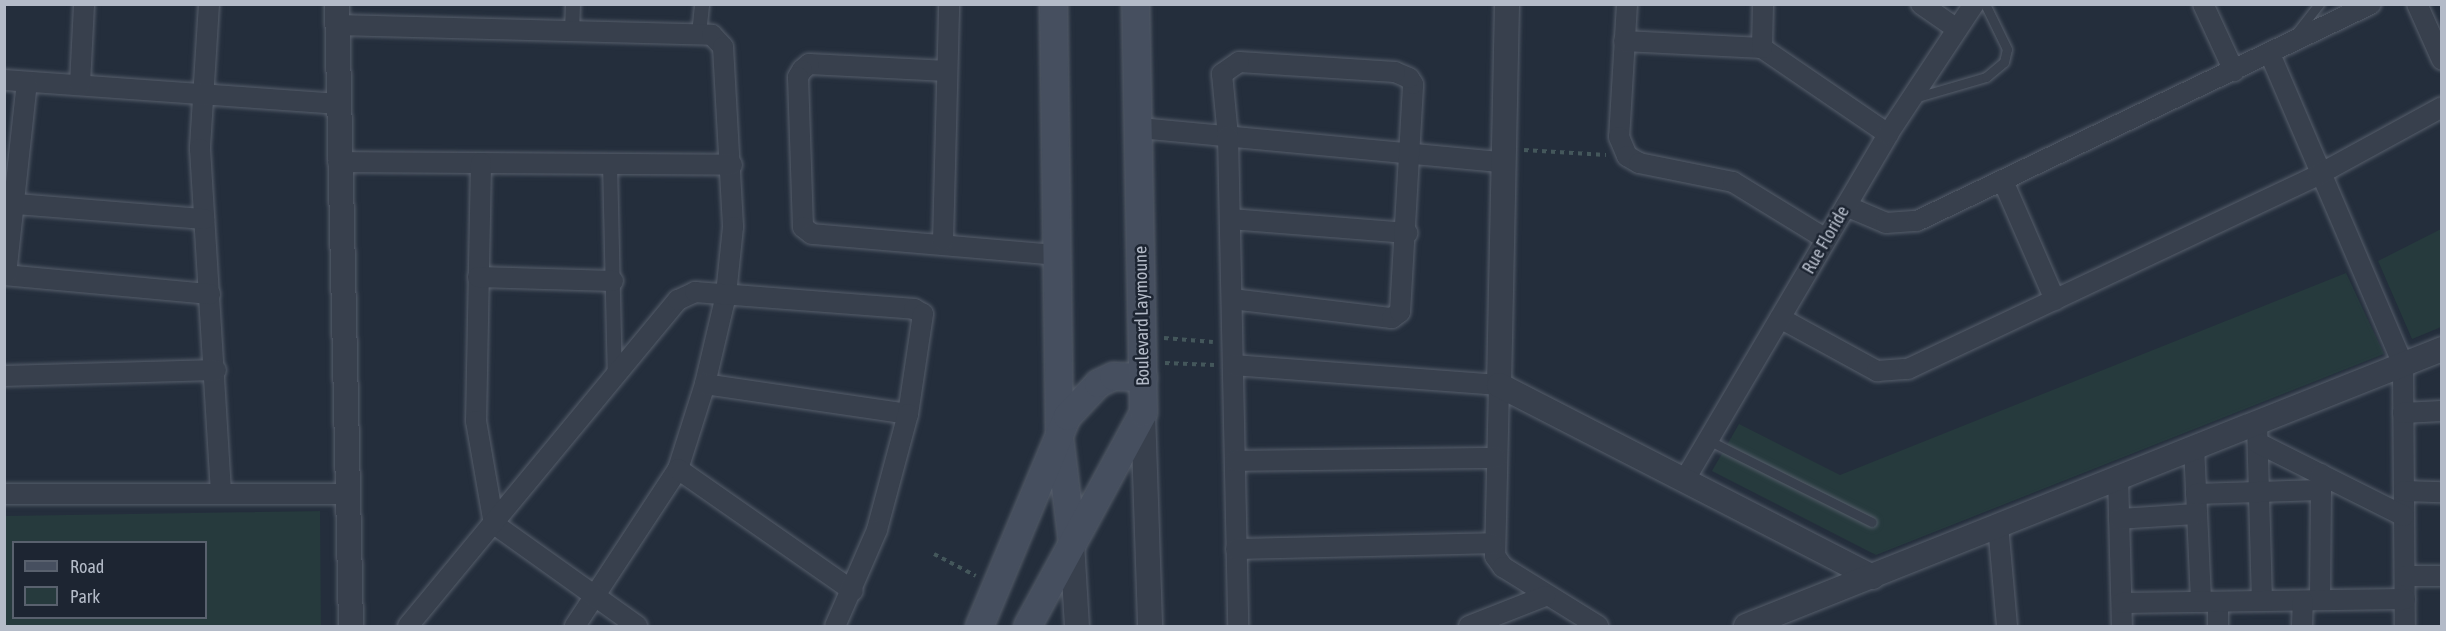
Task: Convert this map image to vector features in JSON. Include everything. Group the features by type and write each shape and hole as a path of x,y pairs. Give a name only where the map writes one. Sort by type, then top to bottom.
{"main road":[{"path":"1053,4 1059,436 1072,543"},
{"name":"Boulevard Laymoune","path":"1135,4 1143,412"},
{"path":"979,627 1067,416 1098,383 1113,376 1143,370"},
{"path":"1027,627 1143,412"}],"street":[{"path":"80,84 84,4"},
{"path":"209,4 206,92 200,149 216,370 221,491"},
{"path":"572,32 573,4"},
{"path":"699,34 702,4"},
{"path":"943,241 949,4"},
{"path":"1507,4 1502,155 1499,385 1492,543 1503,567 1545,596 1598,627"},
{"path":"1627,4 1619,137 1627,156 1639,164 1733,182 1827,239"},
{"path":"1762,48 1763,4"},
{"path":"1921,4 1957,29"},
{"name":"Rue Floride","path":"1684,481 1888,134 1974,4"},
{"path":"2203,4 2234,71"},
{"path":"1846,206 1899,225 2003,181 2371,4"},
{"path":"2417,4 2442,60"},
{"path":"351,627 350,494 336,104 337,15 572,32 712,34 723,47 732,165 733,228 726,295 705,384 678,469 597,599 575,627"},
{"path":"1624,41 1762,48 1888,134"},
{"path":"2270,54 2318,175 2403,364 2405,627"},
{"path":"1232,299 1392,318 1403,306 1413,84 1395,72 1239,62 1222,74 1228,136 1238,627"},
{"path":"946,71 809,64 798,76 803,227 812,234 943,241 1057,255"},
{"path":"4,80 206,92 336,104"},
{"path":"27,82 10,204 5,275 210,294"},
{"path":"1780,318 1877,371 1897,372 2318,175 2442,107"},
{"path":"1139,128 1410,153 1502,155"},
{"path":"338,162 732,165"},
{"path":"481,163 476,421 494,524 637,627"},
{"path":"610,163 615,378"},
{"path":"2003,181 2055,300"},
{"path":"10,204 204,219"},
{"path":"1230,219 1407,233"},
{"path":"478,277 613,282"},
{"path":"408,627 686,293 914,309 925,323 908,414 877,530 836,627"},
{"path":"1746,627 2193,447 2258,433 2403,364 2442,349"},
{"path":"1233,365 1499,385 1872,577"},
{"path":"4,376 216,370"},
{"path":"705,384 908,414"},
{"path":"2403,412 2442,411"},
{"name":"Boulevard Laymoune","path":"1143,412 1150,627"},
{"path":"2258,433 2321,482 2404,516"},
{"path":"2258,433 2262,601"},
{"path":"2193,447 2196,504 2209,602 2218,627"},
{"path":"1235,461 1496,458"},
{"path":"678,469 853,591"},
{"path":"2118,476 2122,627"},
{"path":"2119,519 2321,482"},
{"path":"2302,627 2312,601 2321,482"},
{"path":"4,494 221,491 350,494"},
{"path":"2404,491 2442,492"},
{"path":"1998,525 2007,627"},
{"path":"1072,543 1077,627"},
{"path":"1236,549 1492,543"},
{"path":"2405,576 2442,576"},
{"path":"1469,627 1545,596"},
{"path":"2122,603 2405,599"}],"lane":[{"path":"1911,99 1986,77 2004,62 2007,49 1985,4"},
{"path":"2287,45 2319,4"},
{"path":"1708,441 1872,522"}],"path":[{"path":"1502,155 1627,156"},
{"path":"1142,336 1233,344"},
{"path":"1143,370 1233,365"},
{"path":"934,554 997,587"}],"green space":[{"path":"2441,229 2441,327 2412,339 2378,261"},
{"path":"2346,273 2384,354 1876,555 1712,471 1739,424 1840,475"},
{"path":"320,511 321,626 5,626 5,516"}]}
